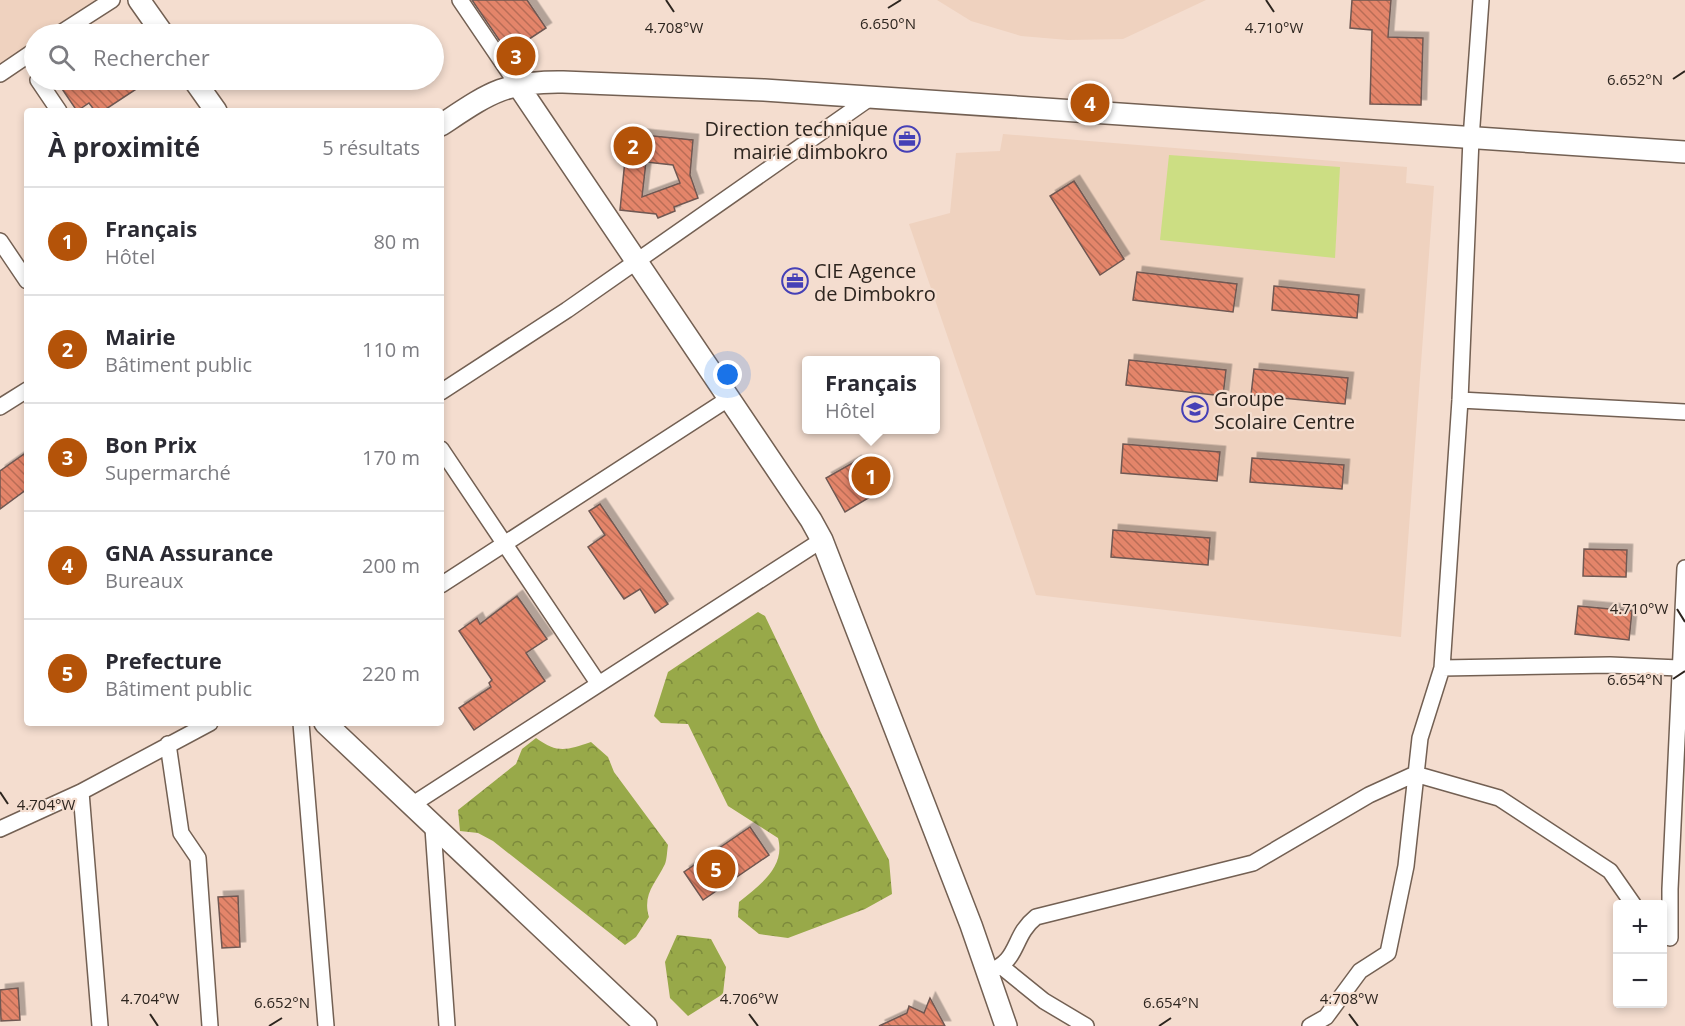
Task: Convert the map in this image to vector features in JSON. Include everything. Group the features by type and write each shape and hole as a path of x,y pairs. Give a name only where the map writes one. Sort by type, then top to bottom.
{"main road":[{"path":"139,0 156,24"},
{"path":"444,123 505,87 539,81 764,90 1685,152"},
{"path":"517,84 822,540 995,969 1006,1026"},
{"path":"201,90 214,108"},
{"path":"328,726 433,828 646,1026"}],"street":[{"path":"75,24 112,0"},
{"path":"459,0 517,84"},
{"path":"1310,1026 1326,1017 1360,971 1388,954 1406,866 1420,738 1442,668 1460,400 1471,138 1481,0"},
{"path":"0,74 24,57"},
{"path":"45,90 57,108"},
{"path":"444,390 567,310 870,98"},
{"path":"0,241 24,277"},
{"path":"0,407 24,392"},
{"path":"444,583 728,399"},
{"path":"1460,400 1685,412"},
{"path":"444,452 598,683"},
{"path":"410,806 822,540"},
{"path":"1673,936 1679,668 1685,567"},
{"path":"1442,668 1610,665 1679,668"},
{"path":"0,829 81,792 204,726"},
{"path":"301,726 326,1026"},
{"path":"168,744 181,833 198,858 210,1026"},
{"path":"1086,1026 995,969 1009,961 1022,933 1036,917 1253,862 1370,795 1415,774 1499,798 1610,871 1630,900"},
{"path":"81,792 100,1026"},
{"path":"433,828 447,1026"}],"shaded area":[{"path":"0,0 100,0 64,24 24,24 24,51 0,68"},
{"path":"937,0 1206,0 1123,39 1068,40 1021,36 971,21"},
{"name":"Groupe Scolaire Centre","path":"1003,134 1407,167 1406,183 1434,186 1401,637 1036,595 909,224 950,213 956,153 1000,151"}],"green space":[{"path":"1169,155 1340,167 1335,258 1160,240"},
{"path":"758,612 765,616 820,731 889,860 892,894 865,909 788,938 759,934 738,917 739,902 769,875 774,867 778,858 778,838 728,806 688,724 661,723 654,716 668,672"},
{"path":"536,738 550,746 563,749 591,742 608,757 614,772 668,845 665,864 651,889 647,902 649,917 636,937 625,945 493,841 478,833 460,831 458,810 516,764 522,749"},
{"path":"677,935 711,939 726,967 723,994 688,1016 670,998 665,962"}],"building":[{"path":"472,0 527,0 546,28 508,53"},
{"path":"1352,0 1391,0 1388,37 1423,38 1421,105 1370,104 1372,30 1350,28"},
{"path":"63,90 135,90 108,108 93,108 89,103 82,108 75,108"},
{"path":"623,133 693,140 690,175 698,198 674,207 675,211 658,218 656,214 620,210 625,160 620,160","holes":["646,162 673,165 680,183 642,197"]},
{"path":"1074,181 1124,259 1100,275 1050,196"},
{"path":"1137,272 1237,284 1233,312 1133,300"},
{"path":"1274,286 1359,295 1357,318 1272,310"},
{"path":"1129,360 1226,370 1223,396 1126,385"},
{"path":"1254,369 1348,378 1345,404 1251,395"},
{"path":"1123,444 1220,452 1217,481 1121,473"},
{"path":"24,454 24,491 0,509 0,471"},
{"path":"1252,458 1344,465 1342,489 1250,482"},
{"path":"856,461 875,494 845,512 826,478"},
{"path":"600,504 668,604 655,613 640,589 624,599 588,547 605,535 589,511"},
{"path":"1113,530 1210,538 1208,565 1111,557"},
{"path":"1584,549 1627,550 1626,577 1583,576"},
{"path":"517,596 547,639 526,653 545,681 474,730 459,708 491,687 489,683 492,680 459,631 477,618 480,624"},
{"path":"1578,606 1632,611 1629,640 1575,634"},
{"path":"750,827 769,855 703,900 684,872"},
{"path":"238,896 240,947 222,948 218,897"},
{"path":"18,988 20,1020 1,1021 0,990"},
{"path":"930,998 945,1026 879,1026 907,1013 909,1006 924,1013"}],"place":[{"name":"Bon Prix","path":"516,56"},
{"name":"GNA Assurance","path":"1090,103"},
{"name":"Direction technique mairie dimbokro","path":"907,139"},
{"name":"Mairie","path":"633,146"},
{"name":"CIE Agence de Dimbokro","path":"795,281"},
{"name":"Groupe Scolaire Centre","path":"1195,409"},
{"name":"Français","path":"871,476"},
{"name":"Prefecture","path":"716,869"}]}
